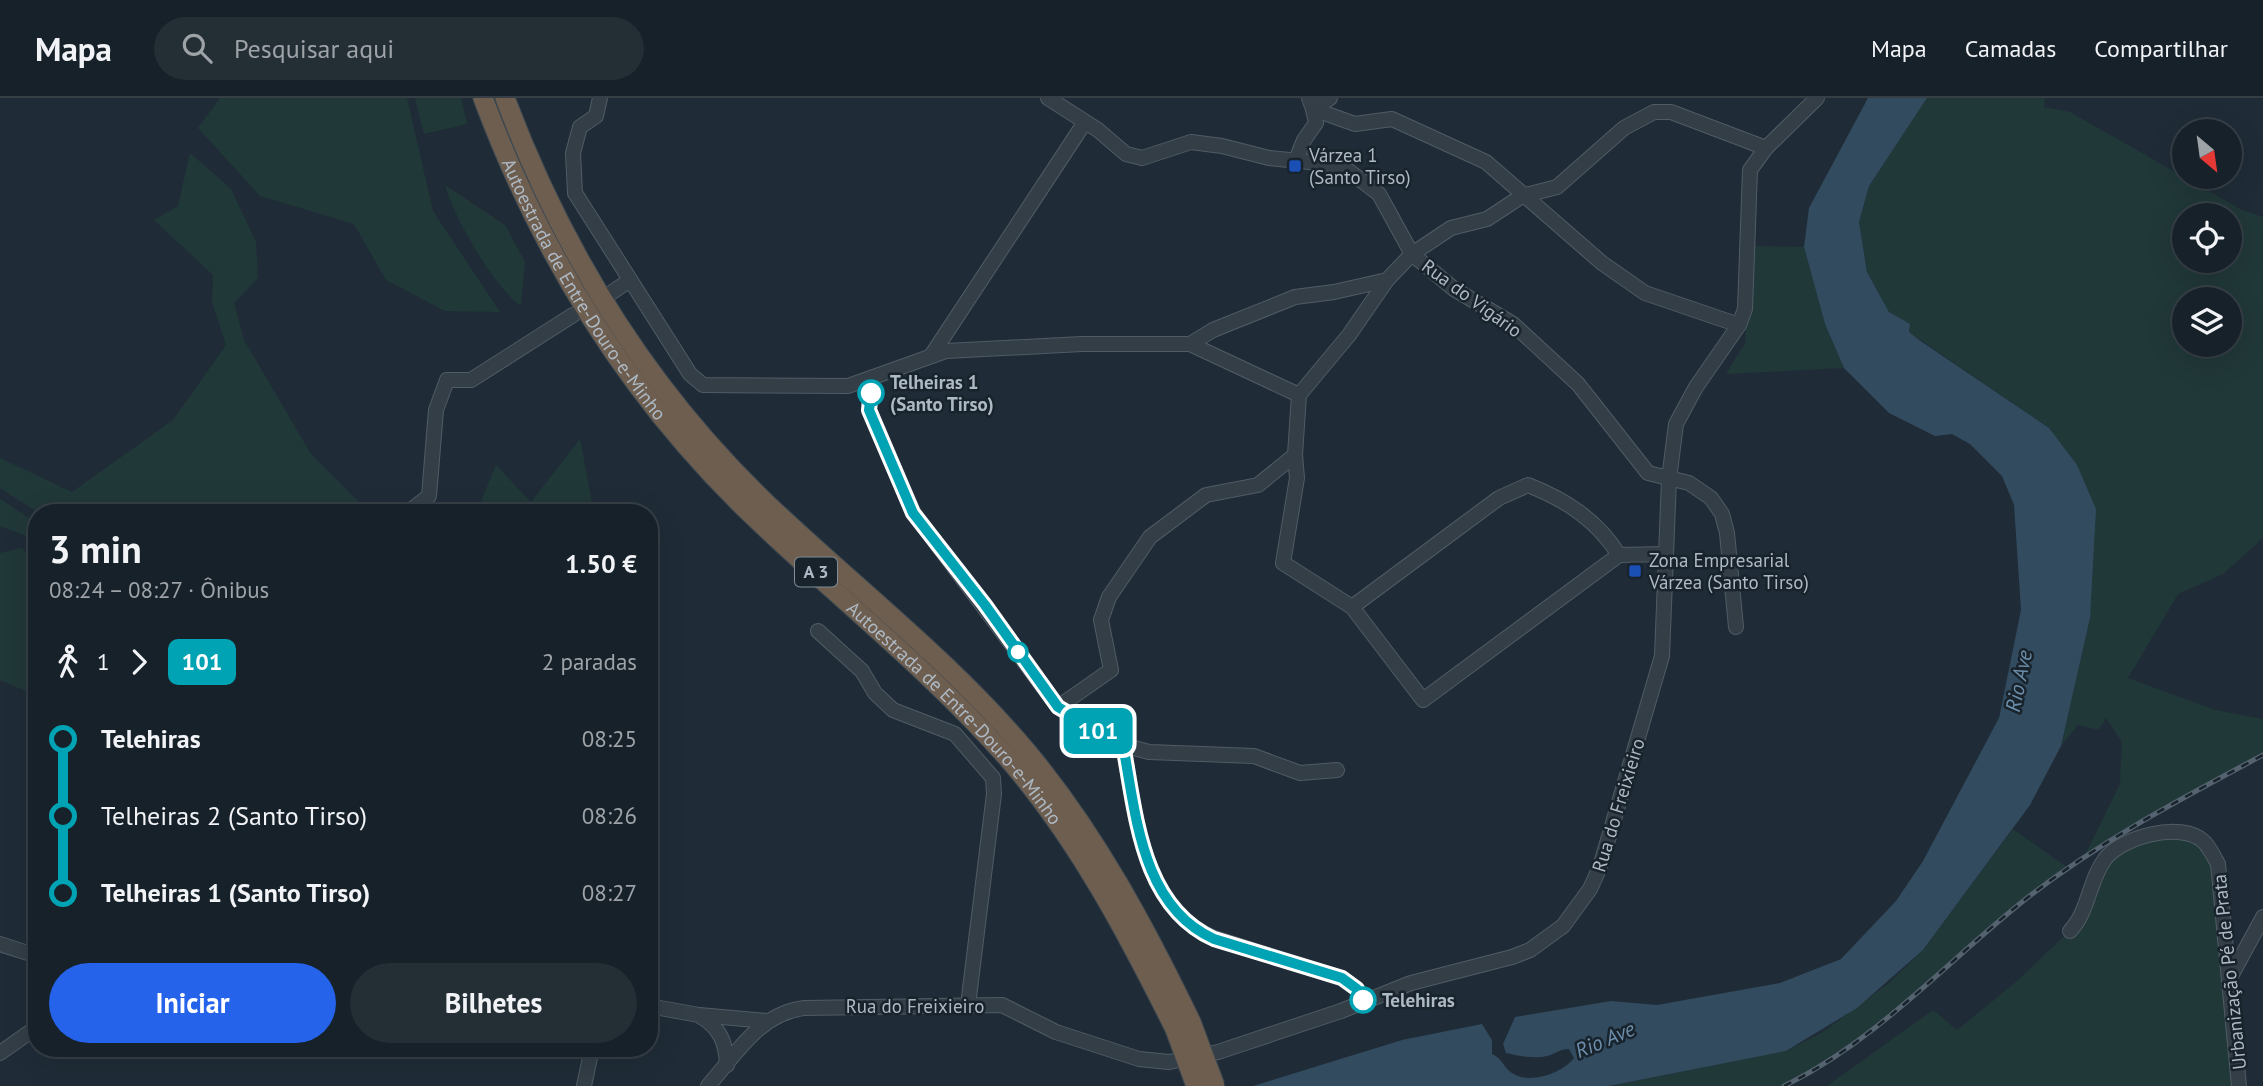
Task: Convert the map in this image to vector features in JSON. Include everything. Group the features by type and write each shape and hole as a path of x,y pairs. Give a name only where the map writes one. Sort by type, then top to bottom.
{"highway":[{"name":"Autoestrada de Entre-Douro-e-Minho","path":"483,98 509,167 558,266 620,363 685,445 752,516 938,683 1013,765 1076,847 1183,1026 1215,1086"},
{"name":"Autoestrada de Entre-Douro-e-Minho","path":"505,98 528,158 576,257 636,353 698,431 765,502 951,670 1028,753 1091,837 1136,910 1183,1026 1196,1086"}],"street":[{"path":"600,98 596,116 580,127 572,153 575,193 690,374 703,385 848,386 947,351 1082,344 1190,344 1299,395"},
{"path":"1048,98 1126,154 1142,158 1191,142 1349,171 1379,194 1412,254"},
{"path":"1070,112 1078,98"},
{"path":"1311,103 1330,98"},
{"name":"Rua do Freixieiro","path":"767,1021 787,1010 804,1008 1002,1005 1056,1032 1139,1059 1169,1062 1229,1048 1411,983 1521,954 1547,940 1578,908 1600,867 1662,656 1669,479 1676,424 1696,387 1739,325 1748,282 1750,170 1766,148 1817,98"},
{"path":"1296,160 1304,140 1316,123 1311,103"},
{"path":"1311,103 1355,124 1392,119 1486,162 1602,263 1645,293 1739,325"},
{"path":"1666,554 1619,555 1423,700 1352,607 1283,563 1297,478 1295,455 1299,395 1349,335 1387,280 1412,254 1451,228 1486,219 1522,196 1557,187 1624,128 1654,112 1671,112 1766,148"},
{"path":"931,356 1085,122"},
{"name":"Rua do Vigário","path":"1412,254 1454,289 1513,324 1578,384 1647,473 1689,483 1711,498 1722,514 1732,562 1736,627"},
{"path":"611,293 630,280"},
{"path":"1190,344 1213,330 1295,297 1335,292 1387,280"},
{"path":"419,504 429,496 436,410 447,380 471,380 573,314"},
{"path":"870,379 869,410 913,513 985,605 1058,707 1123,745 1149,752 1254,756 1300,772 1337,770"},
{"path":"1058,707 1111,670 1101,620 1115,587 1150,537 1206,495 1258,485 1295,455"},
{"path":"1352,607 1499,498 1528,485 1563,498 1606,535 1619,555"},
{"path":"818,631 862,671 875,693 893,710 955,734 993,778 994,794 968,1005"},
{"path":"1123,745 1146,855 1159,888 1171,908 1194,930 1214,939 1342,978 1357,989 1363,1000"},
{"name":"Urbanização Pé de Prata","path":"2070,931 2079,922 2106,857 2149,832 2183,832 2203,841 2218,863 2231,976 2239,1086"},
{"path":"2231,976 2263,917"},
{"path":"2227,940 2236,946 2247,947"},
{"path":"0,944 28,953"},
{"path":"658,1008 699,1015 767,1021"},
{"path":"699,1015 714,1024 723,1039 727,1065"},
{"path":"708,1086 767,1021"},
{"path":"0,1053 28,1033"},
{"path":"584,1086 590,1057"}],"green space":[{"path":"220,98 407,98 433,211 500,312 445,311 386,280 354,224 260,196 198,128"},
{"path":"415,98 461,98 467,124 424,134"},
{"path":"1927,98 2045,98 2044,107 2070,112 2172,170 2172,189 2205,189 2230,203 2172,203 2172,273 2242,273 2242,210 2263,217 2263,538 2223,574 2178,594 2128,678 2215,710 2263,719 2263,753 2146,817 2084,857 2120,784 2122,742 2106,718 2099,730 2078,725 2061,746 2090,618 2049,428 1909,332 1910,324 1889,312 1867,272 1859,222 1869,186"},
{"path":"190,153 231,189 256,242 258,278 234,303 244,340 311,454 361,504 28,506 0,488 0,458 72,492 173,420 226,345 212,302 213,275 154,220 178,206"},
{"path":"445,185 505,225 525,262 521,306 499,284 476,251"},
{"path":"1751,246 1804,247 1825,324 1844,368 1726,374 1745,343"},
{"path":"580,439 592,504 480,504 496,465 531,502"},
{"path":"0,499 28,517 28,537 0,526"},
{"path":"21,548 28,555 28,692 0,680 0,553"},
{"path":"2013,829 2068,868 2009,913 1871,1032 1819,1067 1784,1086 1610,1086 1786,1051 1823,1032 1889,983 1923,950"},
{"path":"2183,832 2218,864 2239,1086 1827,1086 1933,1010 1957,1030 2016,982 2079,922 2100,870 2118,850"}],"water":[{"name":"Rio Ave","path":"1868,98 1927,98 1869,186 1859,222 1867,272 1889,312 1910,324 1909,332 1922,342 2049,428 2077,465 2096,509 2090,618 2061,746 2030,805 1923,950 1857,1008 1786,1051 1609,1086 1253,1086 1402,1040 1482,1024 1492,1040 1492,1054 1499,1058 1509,1071 1527,1078 1554,1073 1574,1058 1569,1049 1537,1057 1506,1053 1503,1044 1515,1017 1611,1001 1657,1005 1780,983 1841,959 1896,901 1923,861 1999,718 2021,610 2014,505 2002,476 1970,444 1952,434 1935,436 1889,413 1844,368 1825,324 1804,247 1809,208"}],"railway":[{"path":"1784,1086 1818,1067 1881,1023 2055,877 2142,822 2263,755"}],"bus line":[{"name":"101","path":"871,393 869,410 872,421 913,513 985,605 1058,707 1123,745 1146,855 1159,888 1171,908 1194,930 1214,939 1342,978 1357,989 1363,1000"}],"place":[{"name":"Várzea 1 (Santo Tirso)","path":"1295,166"},
{"name":"Telheiras 1 (Santo Tirso)","path":"871,393"},
{"name":"Zona Empresarial Várzea (Santo Tirso)","path":"1635,571"},
{"name":"Telehiras","path":"1363,1000"}]}
